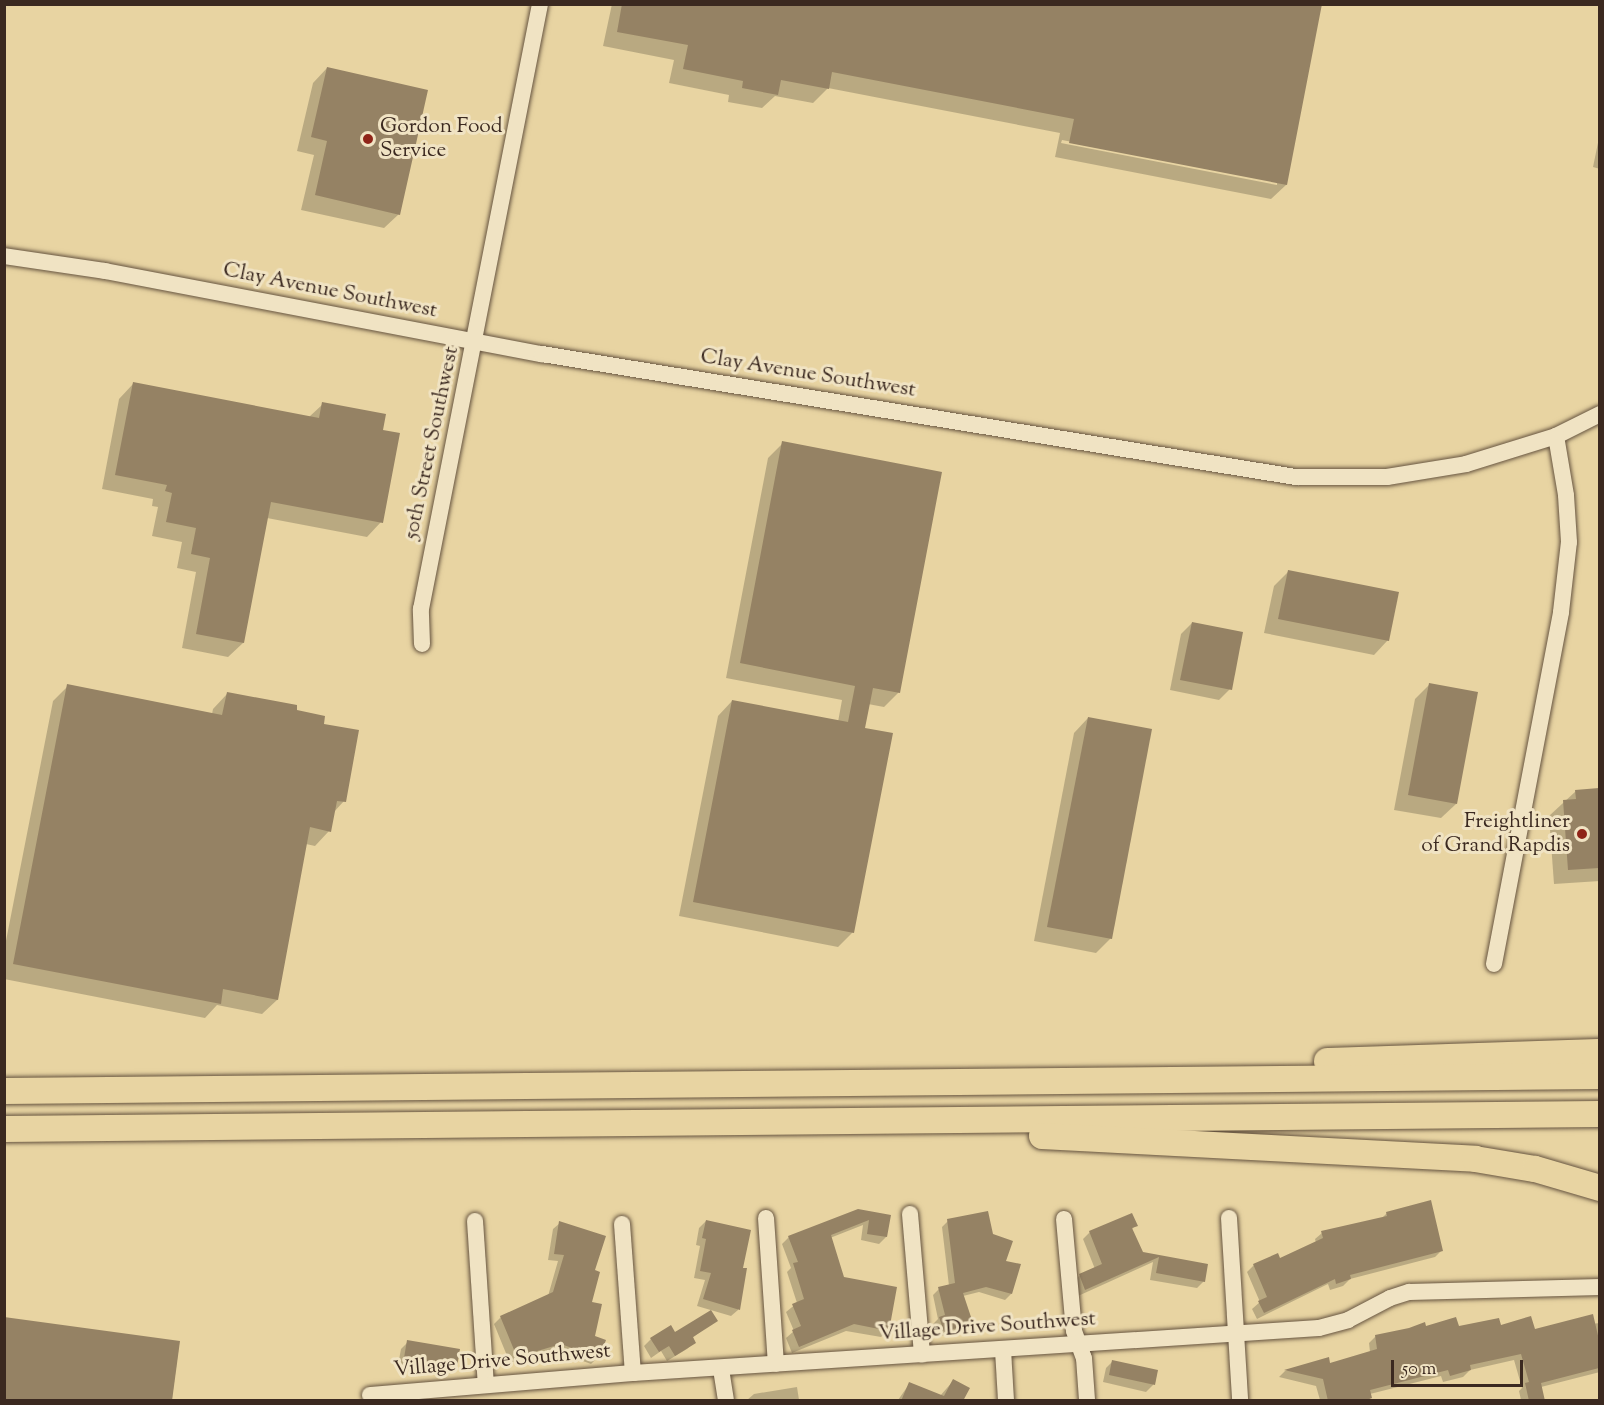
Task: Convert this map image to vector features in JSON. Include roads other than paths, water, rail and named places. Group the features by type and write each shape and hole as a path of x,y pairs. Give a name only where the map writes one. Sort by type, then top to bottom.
{"highway":[{"path":"1068,1080 1332,1061 1599,1052"},
{"path":"4,1091 1599,1076"},
{"path":"4,1129 1599,1114"},
{"path":"808,1123 1475,1159 1535,1169 1599,1188"}],"street":[{"name":"50th Street Southwest","path":"422,644 421,609 540,4"},
{"name":"Clay Avenue Southwest","path":"4,256 105,271 542,354 1296,477 1340,479 1423,473 1505,454 1556,436 1599,414"},
{"path":"1494,964 1561,612 1569,542 1566,495 1556,436"},
{"path":"910,1214 922,1354"},
{"path":"766,1218 776,1364"},
{"path":"1229,1218 1240,1401"},
{"path":"1064,1219 1074,1331 1084,1358 1087,1401"},
{"path":"475,1221 486,1385"},
{"path":"622,1224 633,1373"},
{"name":"Village Drive Southwest","path":"370,1395 442,1395 486,1385 633,1373 1235,1334 1334,1325 1358,1316 1390,1298 1421,1290 1599,1287"},
{"path":"1003,1350 1006,1401"},
{"path":"721,1369 726,1401"}],"place":[{"name":"Gordon Food Service","path":"368,139"},
{"name":"Freightliner of Grand Rapdis","path":"1582,834"}]}
